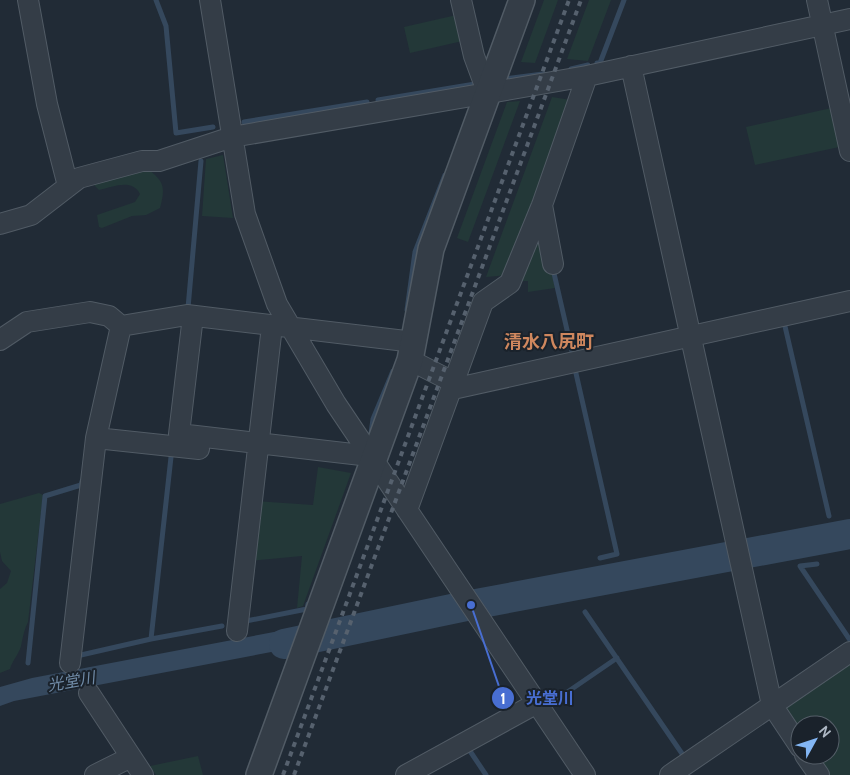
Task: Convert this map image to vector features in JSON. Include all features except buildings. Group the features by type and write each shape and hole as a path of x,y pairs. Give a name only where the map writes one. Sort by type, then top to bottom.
{"street":[{"path":"28,0 47,104 68,186"},
{"path":"210,0 245,214 277,304 281,327 258,449 236,631"},
{"path":"461,0 474,56 488,94"},
{"path":"258,775 305,651 371,461 412,351 431,249 522,0"},
{"path":"816,0 850,151"},
{"path":"0,224 31,215 79,178 142,161 159,161 232,137 587,76 850,18"},
{"path":"631,66 772,705 790,732"},
{"path":"407,510 454,386 483,302 510,283 542,204 587,76"},
{"path":"542,204 553,264"},
{"path":"454,386 850,301"},
{"path":"0,340 27,322 90,312 109,316 121,326"},
{"path":"121,326 151,320 192,316 281,327 412,351 454,386"},
{"path":"192,316 179,434 258,449"},
{"path":"70,663 96,438 121,326"},
{"path":"281,327 336,404 371,461 407,510 585,775"},
{"path":"96,438 258,449 371,461"},
{"path":"670,775 850,652"},
{"path":"90,693 143,775"},
{"path":"406,775 536,703"},
{"path":"95,775 131,758"}],"green space":[{"path":"544,0 558,0 535,63 521,62"},
{"path":"589,0 611,0 588,61 567,59"},
{"path":"461,14 467,40 410,53 404,27"},
{"path":"552,97 571,100 509,275 486,277"},
{"path":"520,101 468,242 457,238 507,102"},
{"path":"836,107 844,146 755,165 746,127"},
{"path":"223,155 233,218 202,216 206,159"},
{"path":"149,170 161,182 163,196 160,208 146,215 132,216 102,228 99,227 97,215 135,202 140,194 137,189 127,185 99,190 94,185 96,180"},
{"path":"537,232 551,268 555,288 528,292 528,281 516,281"},
{"path":"318,467 351,473 303,606 297,608 302,556 249,561 255,501 313,505"},
{"path":"39,493 43,495 28,622 20,649 10,669 0,673 0,589 7,583 11,571 2,561 0,552 0,504"},
{"path":"850,660 850,775 825,775 818,765 840,765 840,715 790,715 790,718 783,704"},
{"path":"198,756 203,775 156,775 150,766"}],"water":[{"path":"311,625 303,646 14,701 0,706 0,687 32,678"}],"waterway":[{"path":"156,0 166,26 176,133 213,127"},
{"path":"597,63 600,63 624,0"},
{"path":"571,69 588,65"},
{"path":"505,79 543,74"},
{"path":"378,100 475,84"},
{"path":"244,122 367,102"},
{"path":"188,308 201,161"},
{"path":"407,310 415,252 445,175"},
{"path":"553,269 573,356"},
{"path":"784,322 829,516"},
{"path":"575,369 617,554 600,558"},
{"path":"371,433 373,419 393,371"},
{"path":"81,655 151,639 171,457"},
{"path":"28,663 45,496 81,485 82,481"},
{"path":"832,529 834,537"},
{"name":"光堂川","path":"284,644 471,605 850,534"},
{"path":"810,541 813,552"},
{"path":"817,564 800,566 850,640"},
{"path":"603,571 605,579"},
{"path":"572,585 574,595"},
{"path":"246,621 307,609 308,604"},
{"path":"585,612 685,758"},
{"path":"151,639 222,626"},
{"path":"547,706 617,658"},
{"path":"468,748 486,775"}],"railway":[{"path":"283,775 569,0"},
{"path":"294,775 581,0"}],"place":[{"name":"光堂川","path":"471,605"}],"district":[{"name":"清水八尻町","path":"549,342"}]}
